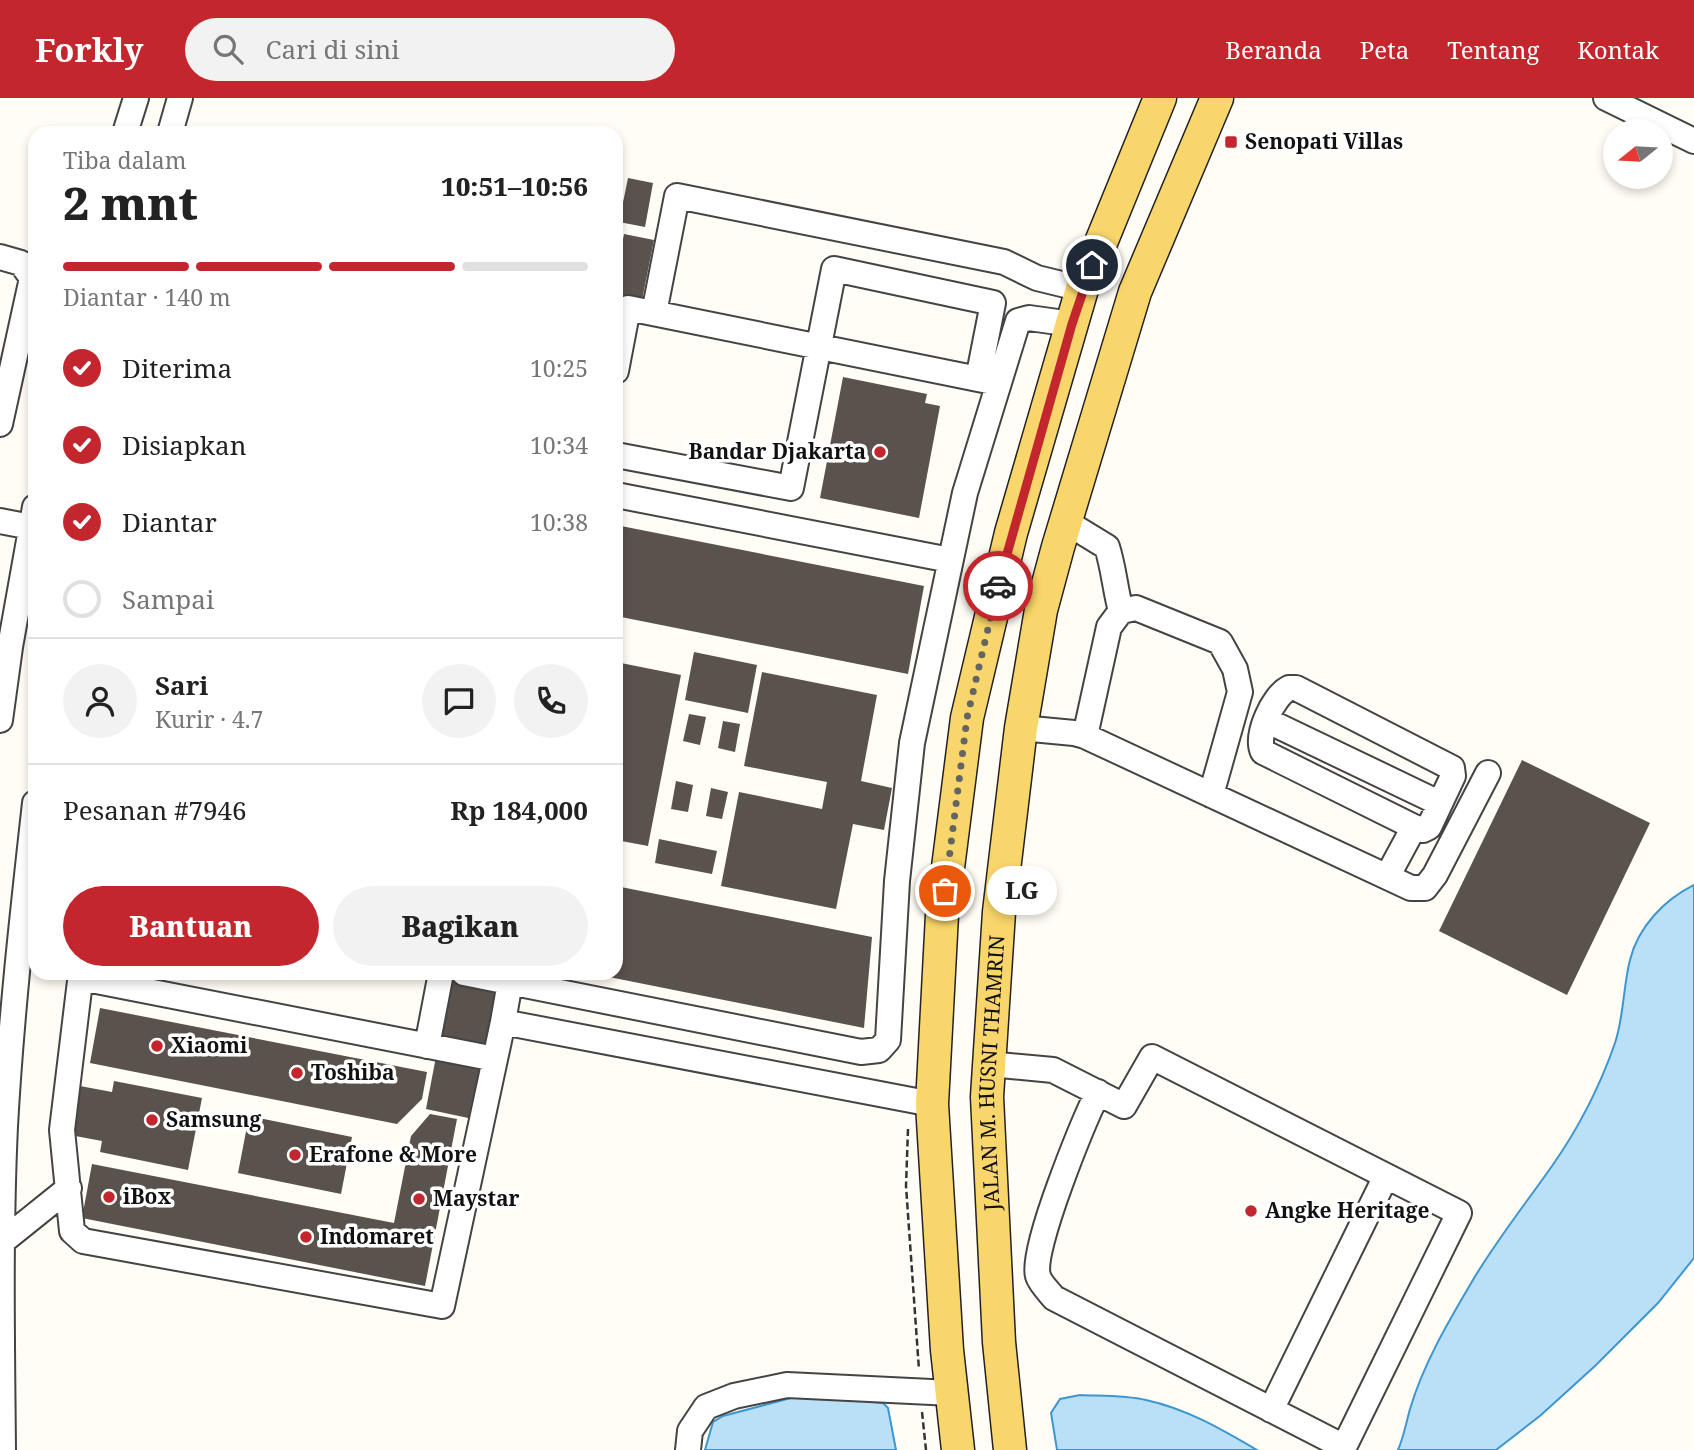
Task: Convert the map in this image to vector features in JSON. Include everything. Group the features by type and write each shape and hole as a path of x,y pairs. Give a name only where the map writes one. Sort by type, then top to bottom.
{"main road":[{"path":"958,1450 921,1102 965,731 1011,533 1082,289 1160,98"},
{"name":"JALAN M. HUSNI THAMRIN","path":"1010,1450 999,1342 987,1097 999,912 1021,728 1041,610 1135,292 1217,98"},
{"path":"1011,533 1058,548"},
{"path":"1002,567 1058,548"}],"street":[{"path":"127,126 136,98"},
{"path":"172,126 180,98"},
{"path":"1606,98 1694,141"},
{"path":"654,313 677,196 1004,262 1037,278 1082,289"},
{"path":"0,257 21,263 28,273"},
{"path":"500,980 861,1052 879,1050 888,1040 897,881 912,743 988,381 993,303 834,269 791,488 623,456"},
{"path":"623,334 628,308 988,381"},
{"path":"1,418 28,314"},
{"path":"988,381 1018,321 1029,318 1072,324"},
{"path":"748,521 756,481"},
{"path":"623,496 950,561"},
{"path":"0,521 28,518"},
{"path":"1058,548 1107,547 1121,611"},
{"path":"0,720 28,548"},
{"path":"1085,736 1109,627 1121,611 1136,608 1220,642 1235,669 1240,692 1211,795"},
{"path":"1296,688 1446,764 1452,768 1453,776 1429,827 1423,830 1263,752 1260,737 1266,720 1281,692 1296,688"},
{"path":"1266,720 1439,803"},
{"path":"1021,728 1085,736 1411,888 1425,888 1435,875 1488,773"},
{"path":"1387,877 1414,827"},
{"path":"3,1450 5,1127 17,965 28,902"},
{"path":"80,980 62,1130 72,1231 83,1241 442,1306 510,982"},
{"path":"105,980 495,1059"},
{"path":"427,1046 440,980"},
{"path":"683,1056 690,1018"},
{"path":"503,1023 921,1102"},
{"path":"989,1064 1053,1070 1098,1092 1124,1106 1152,1057 1459,1213 1344,1447 1054,1298 1038,1276 1039,1247 1082,1126 1098,1092"},
{"path":"1271,1410 1386,1176"},
{"path":"3,1241 69,1188"},
{"path":"688,1450 690,1431 706,1407 734,1396 787,1385 951,1392"}],"path":[{"path":"921,1102 906,1185 926,1450"}],"water":[{"path":"1694,885 1694,1258 1658,1303 1595,1366 1541,1415 1496,1450 1398,1450 1415,1393 1444,1330 1489,1254 1562,1152 1595,1091 1618,1033 1628,970 1639,936 1672,898"},
{"path":"802,1395 883,1403 888,1408 896,1450 705,1450 713,1422 723,1416"},
{"path":"1080,1395 1130,1397 1161,1404 1203,1420 1257,1450 1057,1450 1051,1413 1060,1399"}],"building":[{"path":"628,178 653,183 645,227 623,223 623,202"},
{"path":"624,234 654,240 642,300 623,296"},
{"name":"Bandar Djakarta","path":"843,377 927,394 925,403 940,406 919,518 820,498"},
{"path":"623,526 924,586 908,674 623,617"},
{"path":"694,652 757,665 748,713 685,700"},
{"path":"623,663 681,675 648,846 623,841"},
{"path":"762,672 877,695 861,781 892,788 884,830 853,824 836,909 721,886 739,792 822,809 827,782 744,766"},
{"path":"689,714 706,717 700,745 683,741"},
{"path":"723,721 740,724 735,752 718,748"},
{"path":"1522,760 1650,823 1567,995 1439,931"},
{"path":"676,781 693,785 688,812 671,809"},
{"path":"711,788 728,792 722,819 706,816"},
{"path":"659,839 717,851 712,874 655,863"},
{"path":"623,887 872,937 864,1028 623,980"},
{"path":"451,980 500,980 473,1119 426,1109"},
{"path":"100,1008 427,1072 422,1099 397,1124 90,1063"},
{"name":"Samsung","path":"114,1081 202,1098 188,1170 100,1152 102,1141 70,1135 80,1086 112,1092"},
{"path":"430,1114 457,1119 425,1286 82,1218 92,1164 394,1223 411,1136"},
{"name":"Erafone & More","path":"249,1116 352,1137 341,1194 238,1173"}],"way so far":[{"path":"945,891 967,718 998,586"}],"place":[{"name":"Senopati Villas","path":"1231,142"},
{"name":"Bandar Djakarta","path":"880,452"},
{"name":"LG","path":"945,891"},
{"name":"Xiaomi","path":"157,1046"},
{"name":"Toshiba","path":"297,1073"},
{"name":"Samsung","path":"152,1120"},
{"name":"Erafone & More","path":"295,1155"},
{"name":"iBox","path":"109,1197"},
{"name":"Maystar","path":"419,1199"},
{"name":"Angke Heritage","path":"1251,1211"},
{"name":"Indomaret","path":"306,1237"}],"route":[{"path":"998,586 1082,289 1092,265"}]}
